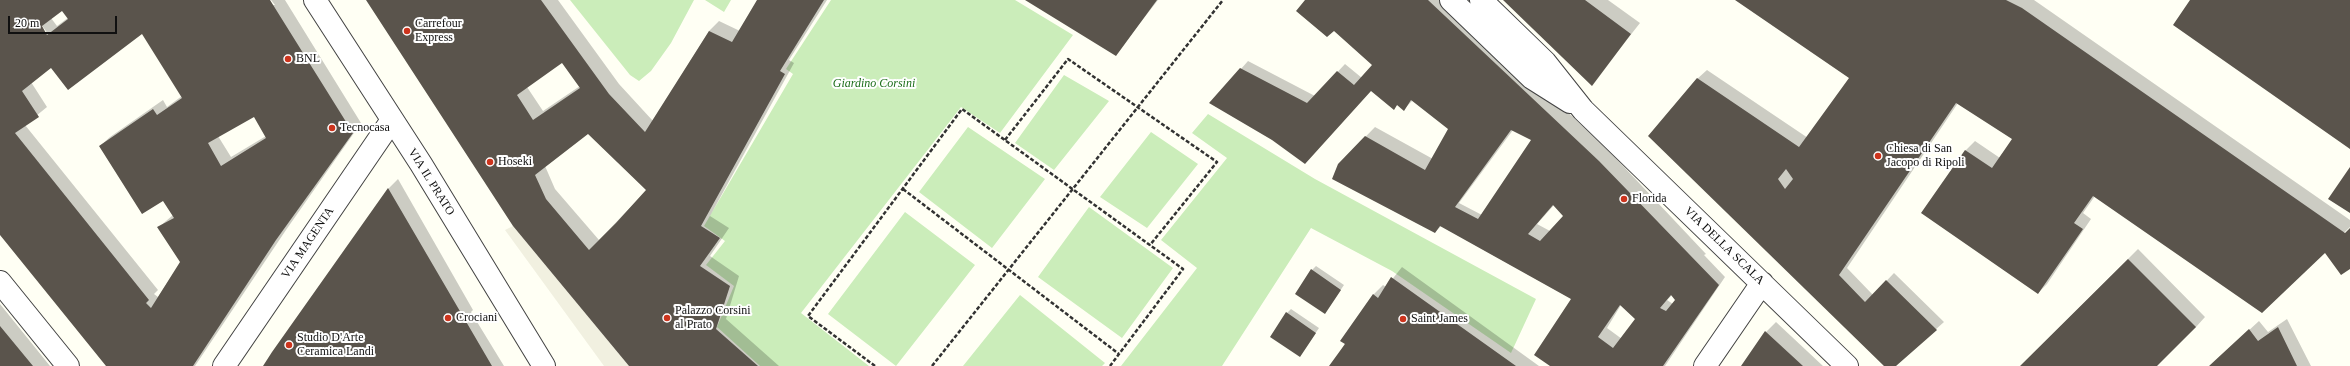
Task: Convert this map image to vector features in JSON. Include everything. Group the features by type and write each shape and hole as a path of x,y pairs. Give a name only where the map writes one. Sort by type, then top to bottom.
{"street":[{"name":"VIA IL PRATO","path":"315,0 392,120 544,366"},
{"name":"VIA DELLA SCALA","path":"1451,0 1532,78 1583,110"},
{"name":"VIA DELLA SCALA","path":"1481,0 1545,62 1583,110 1847,366"},
{"name":"VIA MAGENTA","path":"224,366 392,120"},
{"path":"0,282 68,366"},
{"path":"1705,366 1762,283"}],"path":[{"path":"932,366 1223,0"},
{"path":"1005,140 1068,59 1217,162 1150,245"},
{"path":"875,366 808,316 962,109 1073,188 1182,270 1110,366"},
{"path":"903,189 1009,268 1119,354"}],"green space":[{"path":"570,0 694,0 671,43 651,71 639,81 630,75"},
{"path":"705,0 731,0 724,12"},
{"name":"Giardino Corsini","path":"831,0 1015,0 1073,35 1000,133 961,107 801,313 869,366 760,366 717,327 734,286 706,265 725,241 704,226 793,74 786,69"},
{"path":"1064,75 1109,101 1054,170 1015,143"},
{"path":"1208,114 1315,179 1536,299 1511,353 1392,271 1311,228 1222,366 1121,366 1197,268 1161,240 1227,158 1192,133"},
{"path":"968,127 1045,179 992,248 919,192"},
{"path":"1151,132 1198,164 1147,228 1100,197"},
{"path":"1089,207 1173,268 1122,338 1038,277"},
{"path":"905,212 975,265 896,366 828,314"},
{"path":"1020,295 1105,363 1102,366 963,366"}],"shaded area":[{"path":"513,226 629,366 604,366 505,230"}],"building":[{"path":"0,0 270,0 353,133 276,240 193,366 106,366 0,235","holes":["62,11 68,19 47,35 42,26","142,34 182,98 157,115 153,109 99,146 142,214 163,201 174,218 157,227 180,262 151,308 146,303 149,300 15,133 39,117 22,91 51,68 68,90","254,117 266,138 221,166 208,143"]},
{"path":"366,0 541,0 609,94 645,132 709,31 732,42 757,0 824,0 780,71 785,74 701,226 720,238 700,266 730,286 716,329 758,366 629,366 513,226","holes":["562,63 580,88 533,120 517,95","588,134 646,190 589,250 546,199 535,175"]},
{"path":"1025,0 1157,0 1116,56"},
{"path":"1305,0 1428,0 1599,161 1719,285 1663,366 1550,366 1534,355 1571,299 1440,226 1435,233 1332,179 1338,164 1365,136 1425,170 1448,129 1411,100 1404,111 1397,105 1394,110 1371,91 1305,164 1272,140 1209,103 1240,68 1307,103 1337,71 1354,85 1372,65 1334,31 1327,37 1296,11","holes":["1511,130 1531,140 1478,219 1455,207","1553,205 1563,216 1540,241 1528,234","1671,295 1675,300 1666,311 1660,308","1620,305 1635,319 1613,348 1598,337"]},
{"path":"1503,0 1585,0 1631,34 1592,86"},
{"path":"1735,0 2006,0 2022,8 2345,233 2350,228 2350,269 2341,275 2325,253 2262,313 2093,196 2074,223 2083,229 2038,294 1921,213 1965,150 1992,168 2012,139 1956,103 1839,275 1865,302 1886,280 1937,330 1896,366 1884,366 1648,136 1697,78 1799,147 1849,78","holes":["1786,169 1793,179 1785,189 1778,179"]},
{"path":"2190,0 2350,0 2350,149 2173,25"},
{"path":"2350,167 2350,213 2328,199"},
{"path":"388,188 492,366 263,366 272,352"},
{"path":"2128,259 2196,327 2157,366 2020,366"},
{"path":"1311,269 1341,290 1325,314 1295,294"},
{"name":"Saint James","path":"1391,277 1516,366 1329,366 1345,344 1340,341 1373,294 1378,298"},
{"path":"1286,312 1316,333 1300,357 1270,337"},
{"path":"0,326 33,366 0,366"},
{"path":"2278,327 2297,366 2209,366 2249,329 2258,341"},
{"path":"1765,331 1803,366 1741,366"}],"place":[{"name":"Carrefour Express","path":"407,31"},
{"name":"BNL","path":"288,59"},
{"name":"Tecnocasa","path":"332,128"},
{"name":"Chiesa di San Jacopo di Ripoli","path":"1878,156"},
{"name":"Hoseki","path":"490,162"},
{"name":"Florida","path":"1624,199"},
{"name":"Crociani","path":"448,318"},
{"name":"Palazzo Corsini al Prato","path":"667,318"},
{"name":"Saint James","path":"1403,319"},
{"name":"Studio D'Arte Ceramica Landi","path":"289,345"}]}
